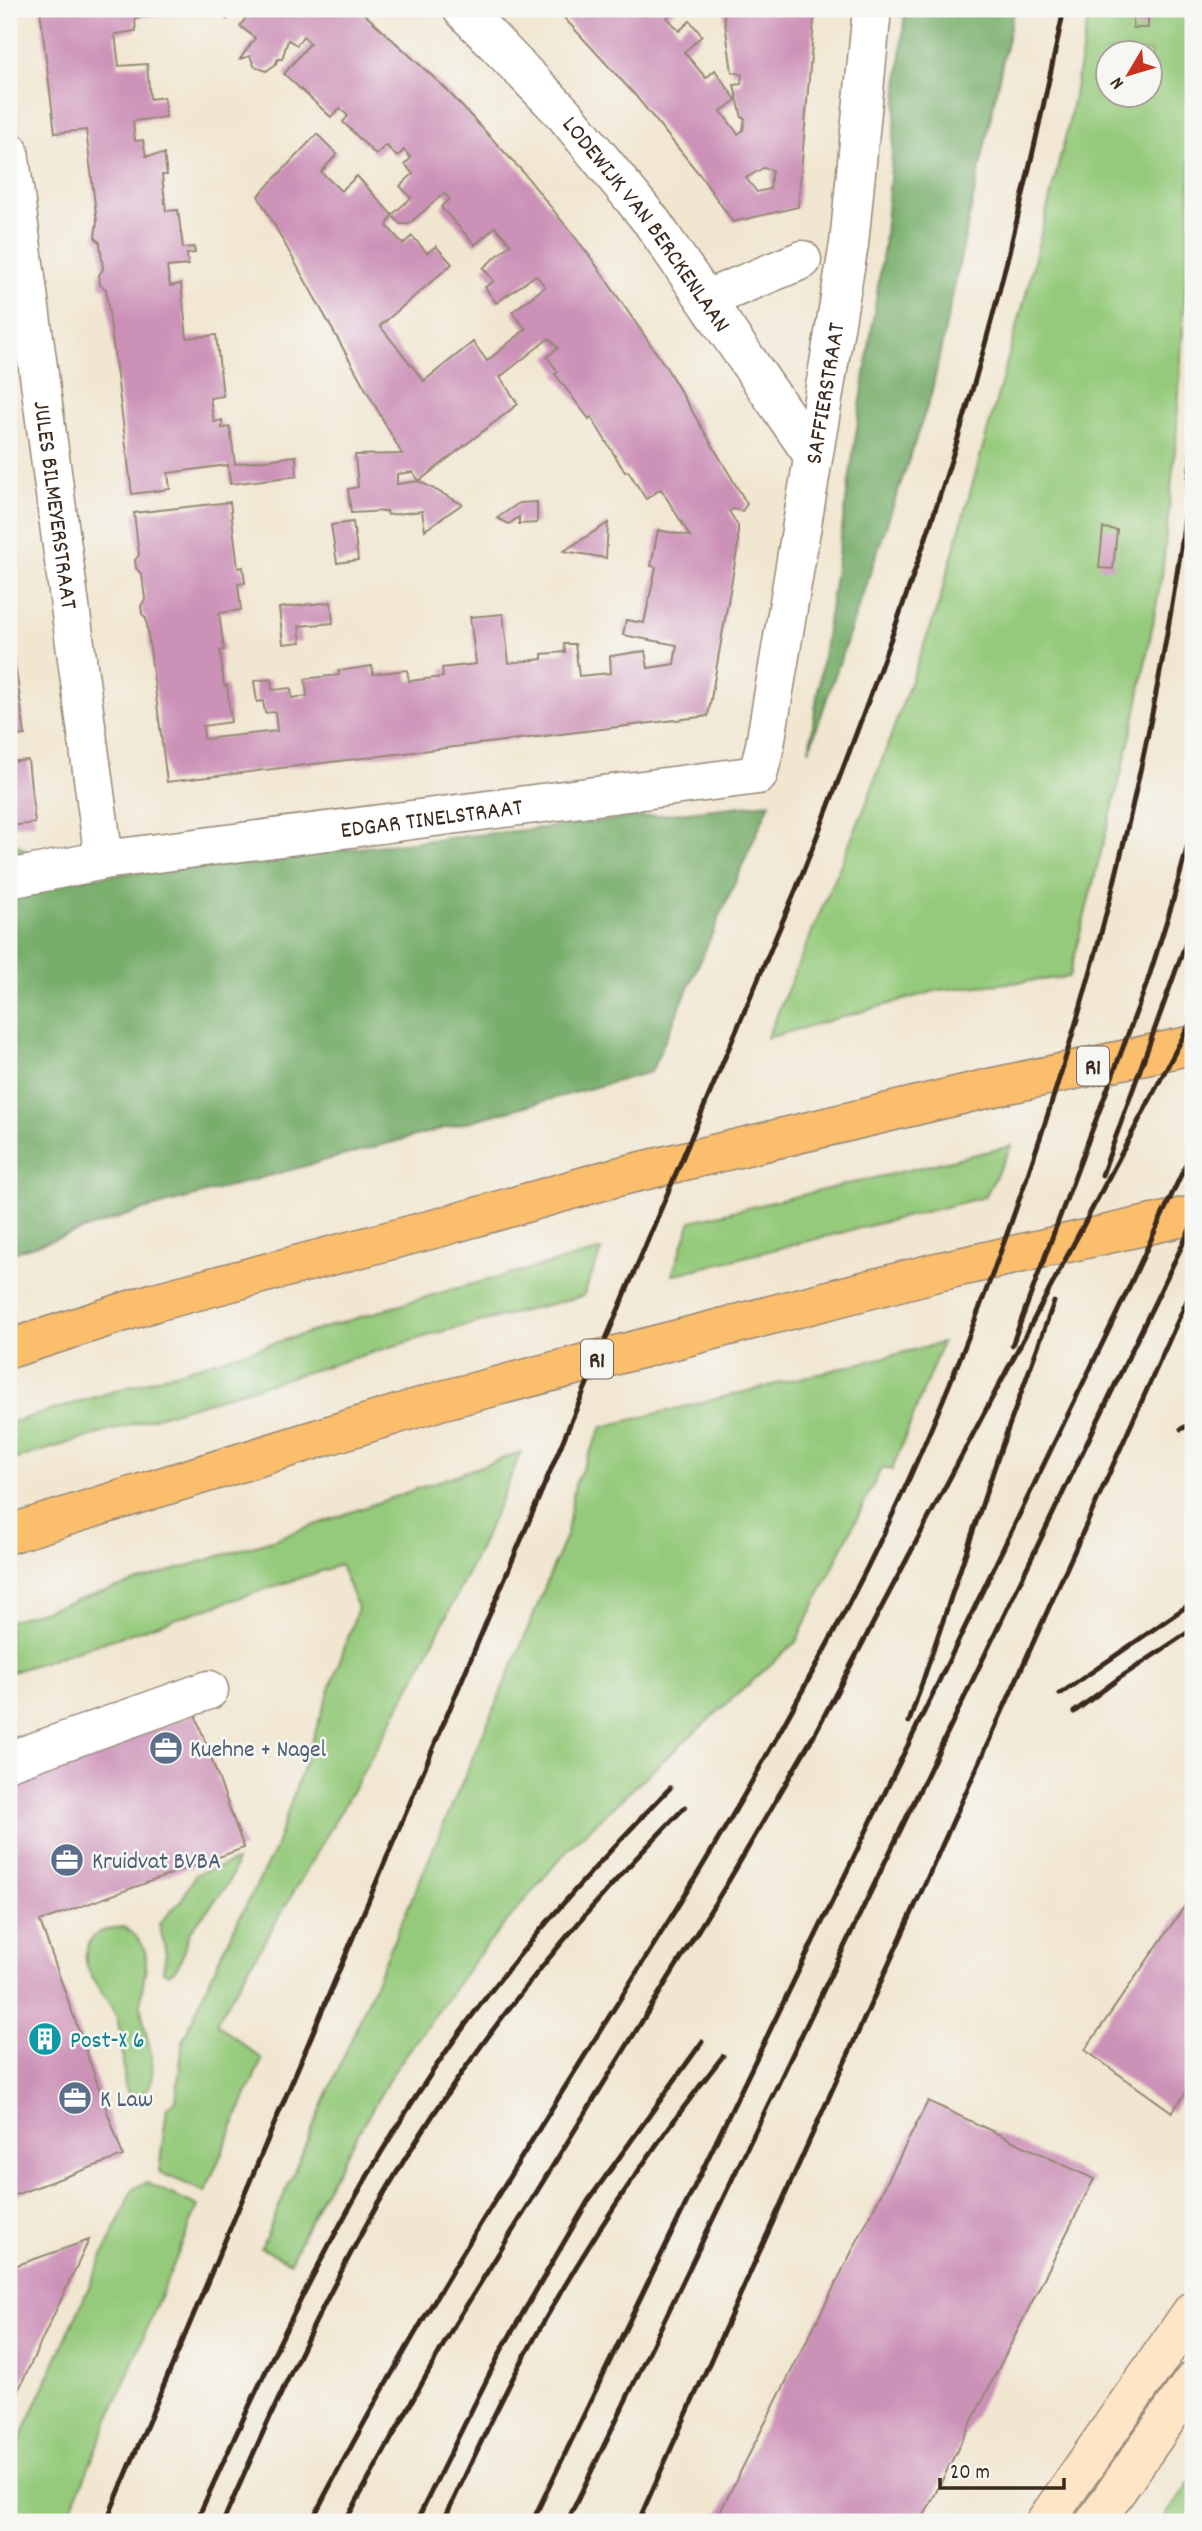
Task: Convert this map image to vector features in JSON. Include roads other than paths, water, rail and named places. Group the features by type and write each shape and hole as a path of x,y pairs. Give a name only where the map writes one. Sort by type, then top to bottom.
{"highway":[{"name":"R1","path":"9,1349 155,1302 441,1227 613,1178 967,1093 1193,1045"},
{"name":"R1","path":"9,1534 455,1396 937,1272 1193,1215"}],"street":[{"name":"LODEWIJK VAN BERCKENLAAN","path":"462,9 565,115 652,222 812,454"},
{"name":"SAFFIERSTRAAT","path":"758,775 849,244 872,9"},
{"name":"JULES BILMEYERSTRAAT","path":"9,151 16,333 104,860"},
{"path":"706,299 802,260"},
{"name":"EDGAR TINELSTRAAT","path":"9,879 104,860 758,775"},
{"path":"9,1761 209,1690"},
{"path":"1045,2522 1193,2310"},
{"path":"1095,2522 1193,2381"}],"railway":[{"path":"106,2522 797,887 835,790 907,594 977,375 1009,254 1064,9"},
{"path":"311,2522 450,2274 700,1870 752,1781 857,1588 937,1415 1021,1195 1078,1017 1103,927 1146,745 1164,653 1184,530 1193,435"},
{"path":"1012,1345 1147,983 1193,826"},
{"path":"1102,1175 1193,923"},
{"path":"345,2522 455,2324 728,1882 814,1735 1193,1018"},
{"path":"532,2522 1118,1311 1193,1149"},
{"path":"567,2522 1193,1223"},
{"path":"638,2522 1193,1287"},
{"path":"909,1722 1000,1451 1054,1302"},
{"path":"1181,1429 1193,1423"},
{"path":"1060,1694 1193,1602"},
{"path":"1074,1712 1193,1629"},
{"path":"196,2522 281,2338 343,2218 412,2102 475,2012 528,1945 583,1881 670,1788"},
{"path":"223,2522 316,2321 410,2150 481,2046 558,1947 685,1807"},
{"path":"416,2522 502,2349 588,2201 702,2042"},
{"path":"443,2522 512,2379 568,2280 642,2165 723,2056"}],"place":[{"name":"Kuehne + Nagel","path":"166,1748"},
{"name":"Kruidvat BVBA","path":"67,1860"},
{"name":"Post-X 6","path":"45,2039"},
{"name":"K Law","path":"75,2098"}]}
